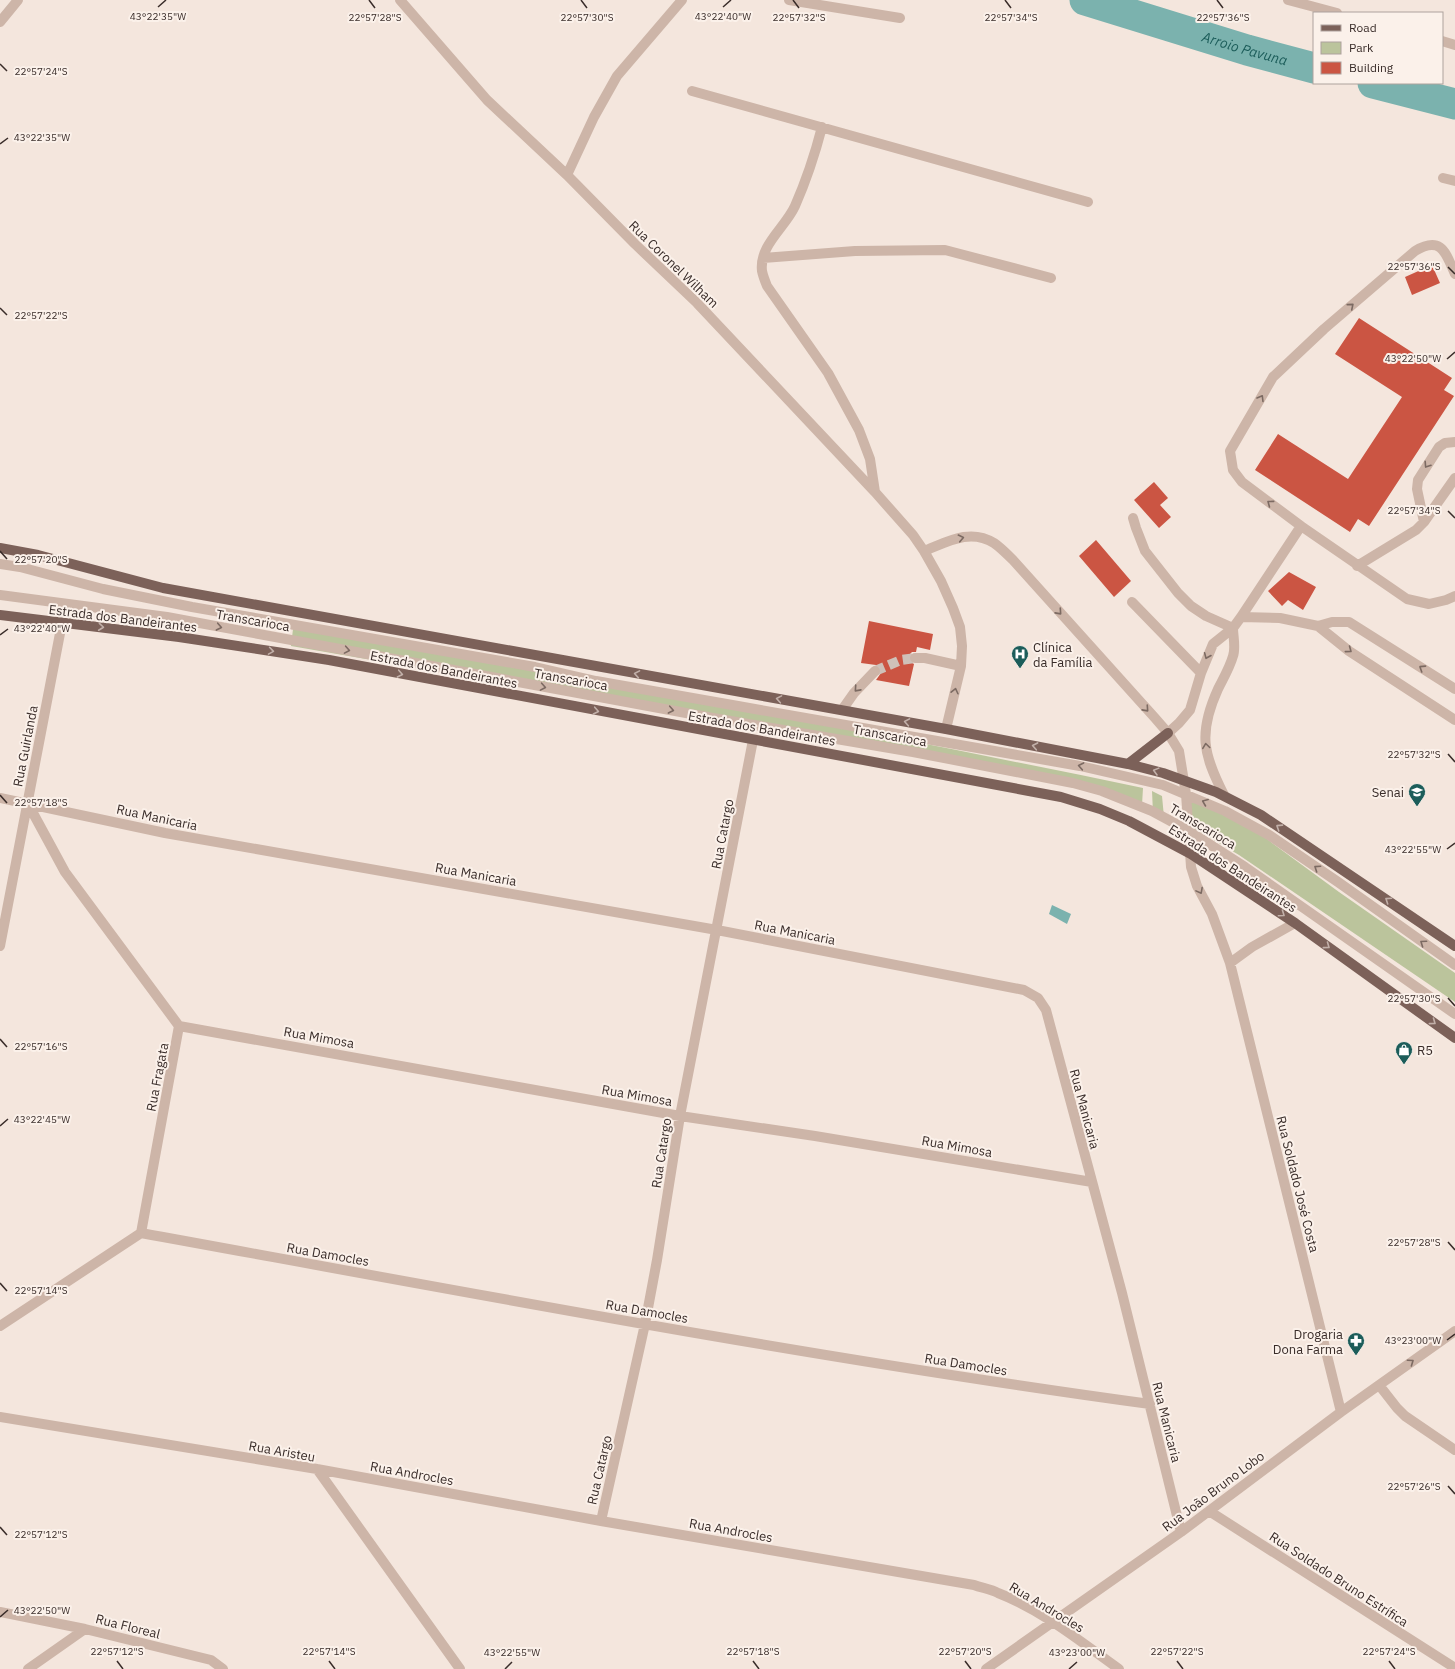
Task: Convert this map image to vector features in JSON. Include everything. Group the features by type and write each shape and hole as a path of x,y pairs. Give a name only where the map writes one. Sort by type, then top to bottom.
{"main road":[{"path":"0,548 38,555 163,588 842,710 1128,764 1184,780 1224,795 1261,815 1455,946"},
{"name":"Estrada dos Bandeirantes","path":"0,615 179,637 329,660 1061,797 1100,809 1129,821 1191,854 1295,923 1455,1038"},
{"path":"1128,764 1168,733"}],"street":[{"path":"0,22 18,0"},
{"name":"Rua Coronel Wilham","path":"400,0 487,100 567,175 635,244 696,302 875,492 913,535 941,581 960,627 962,646 961,666 946,729"},
{"path":"567,175 594,117 617,76 682,0"},
{"path":"789,0 900,18"},
{"path":"1290,0 1333,12"},
{"path":"1443,42 1455,45"},
{"path":"692,90 1088,202"},
{"path":"822,127 818,146 794,208 767,247 763,258 762,271 767,286 828,373 859,430 870,459 875,492"},
{"path":"1443,178 1455,181"},
{"path":"1455,274 1444,251 1439,247 1424,246 1415,251 1324,329 1273,377 1230,452 1233,470 1242,482 1357,566 1407,599 1429,604 1455,596"},
{"path":"763,258 854,251 944,250 1051,278"},
{"path":"1424,522 1417,490 1418,480 1439,447 1445,443 1455,442"},
{"path":"1357,566 1416,530 1424,522 1455,478"},
{"path":"1133,518 1145,551 1178,593 1196,609 1233,628"},
{"path":"1168,733 1190,710 1201,673 1213,644 1233,628 1301,526"},
{"path":"924,551 956,538 971,535 981,537 994,543 1013,560 1168,733 1179,751 1186,794 1191,854"},
{"name":"Transcarioca","path":"0,564 20,567 103,590 192,607 527,666 596,681 706,701 1080,766 1163,785 1225,811 1269,835 1455,965"},
{"name":"Transcarioca","path":"0,595 167,617 713,718 1017,771 1102,791 1152,811 1189,831 1245,867 1455,1014"},
{"path":"1132,602 1201,673"},
{"path":"1241,617 1280,618 1318,626 1349,651 1455,720"},
{"path":"1318,626 1332,622 1349,622 1455,690"},
{"name":"Rua Guirlanda","path":"0,946 62,623"},
{"path":"1224,795 1213,774 1209,760 1205,727 1215,695 1234,655 1233,628"},
{"path":"915,658 925,658 961,666"},
{"path":"842,710 854,693 875,671"},
{"name":"Rua Catargo","path":"601,1521 645,1324 657,1260 680,1116 753,740"},
{"name":"Rua Manicaria","path":"0,798 27,802 165,833 717,930 1024,990 1038,998 1046,1010 1150,1404 1181,1532"},
{"path":"27,802 65,872 180,1026"},
{"name":"Rua Soldado José Costa","path":"1191,854 1193,877 1212,914 1230,963 1341,1412"},
{"path":"1230,963 1252,946 1295,923"},
{"name":"Rua Mimosa","path":"180,1026 680,1116 815,1136 1092,1182"},
{"name":"Rua Fragata","path":"141,1233 180,1026"},
{"path":"0,1326 141,1233"},
{"name":"Rua Damocles","path":"141,1233 645,1324 1024,1387 1150,1404"},
{"name":"Rua João Bruno Lobo","path":"986,1669 1181,1532 1341,1412 1455,1331"},
{"path":"1379,1385 1390,1400 1405,1416 1455,1450"},
{"name":"Rua Aristeu","path":"0,1417 318,1469 460,1669"},
{"name":"Rua Androcles","path":"318,1469 601,1521 974,1585 998,1592 1051,1622 1119,1669"},
{"name":"Rua Soldado Bruno Estrífica","path":"1209,1511 1455,1668"},
{"name":"Rua Floreal","path":"0,1612 85,1629 211,1660 223,1669"},
{"path":"28,1669 85,1629"}],"green space":[{"path":"293,629 719,705 1037,766 1143,788 1142,805 1085,784 291,646"},
{"path":"1152,791 1162,796 1164,817 1153,813"},
{"path":"1189,797 1249,826 1339,892 1455,973 1455,1002 1239,855 1190,826"}],"water":[{"path":"1052,905 1071,914 1067,924 1049,914"}],"building":[{"path":"1432,265 1440,283 1412,295 1405,277"},
{"path":"1359,318 1452,378 1444,390 1454,396 1369,526 1358,519 1350,532 1255,470 1278,434 1348,479 1402,397 1335,354"},
{"path":"1154,482 1168,498 1160,505 1171,517 1159,528 1134,500"},
{"path":"1096,540 1131,581 1114,597 1079,556"},
{"path":"1289,572 1316,587 1303,610 1288,600 1282,606 1268,591"},
{"path":"869,621 933,634 930,650 917,647 916,652 912,652 909,655 909,661 914,664 909,686 876,680 881,673 880,667 861,663"}],"waterway":[{"name":"Arroio Pavuna","path":"1085,0 1247,50 1313,68"},
{"name":"Arroio Pavuna","path":"1377,84 1455,104"}],"tunnel":[{"path":"875,671 901,660 915,658"}],"place":[{"name":"Clínica da Família","path":"1020,669"},
{"name":"Senai","path":"1417,807"},
{"name":"R5","path":"1404,1065"},
{"name":"Drogaria Dona Farma","path":"1356,1356"}]}
